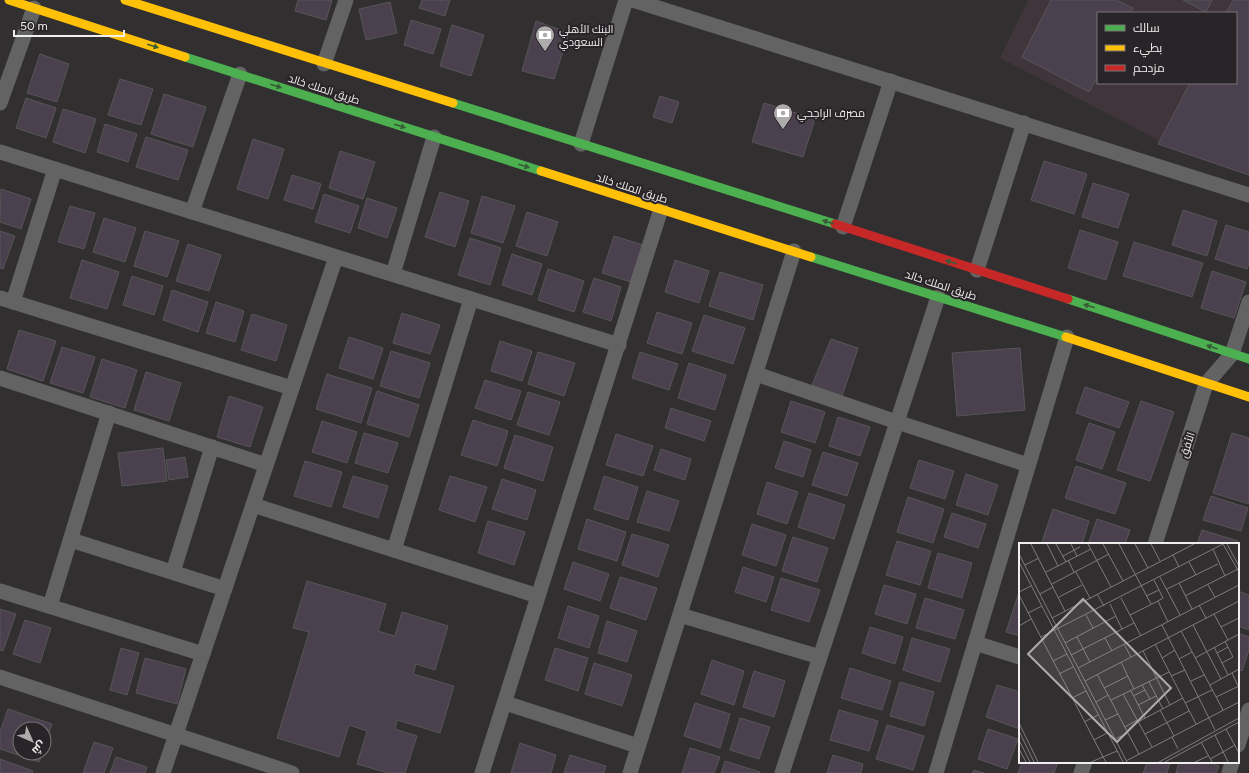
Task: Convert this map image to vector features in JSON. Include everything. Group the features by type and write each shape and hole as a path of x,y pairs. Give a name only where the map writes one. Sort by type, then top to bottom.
{"main road":[{"name":"طريق الملك خالد","path":"9,0 434,137 1067,337 1249,397"},
{"path":"133,1 324,64 843,227 1249,359"}],"street":[{"path":"324,64 346,0"},
{"path":"581,144 626,0"},
{"path":"633,0 1249,195"},
{"path":"0,103 34,8"},
{"path":"192,212 240,74"},
{"path":"843,227 891,81"},
{"path":"977,270 1024,123"},
{"path":"393,274 434,137"},
{"path":"0,152 619,344"},
{"path":"55,169 6,300 292,388"},
{"path":"482,773 662,209"},
{"path":"630,773 794,251"},
{"path":"163,773 336,257"},
{"path":"782,773 938,297"},
{"path":"394,550 471,299"},
{"path":"1232,354 1249,302"},
{"path":"936,773 1067,337"},
{"name":"الأفق","path":"1155,543 1206,384 1232,354"},
{"path":"756,374 1028,465"},
{"path":"0,378 266,465"},
{"path":"50,606 109,414"},
{"path":"173,572 212,447"},
{"path":"253,505 538,596"},
{"path":"71,540 225,589"},
{"path":"0,591 203,654"},
{"path":"680,615 820,657"},
{"path":"975,643 1019,657"},
{"path":"0,677 292,773"},
{"path":"505,703 638,746"},
{"path":"1239,741 1249,710"},
{"path":"1081,773 1085,763"},
{"path":"1229,773 1232,763"}],"shaded area":[{"path":"1028,0 1233,0 1227,12 1097,12 1097,84 1189,84 1160,141 1000,58"}],"building":[{"path":"298,0 332,0 326,20 295,11"},
{"path":"422,0 450,0 445,16 419,8"},
{"path":"1051,0 1116,0 1133,8 1131,12 1097,12 1097,78 1089,92 1022,57"},
{"path":"1183,0 1212,0 1206,12"},
{"path":"1233,0 1249,0 1249,175 1158,144 1189,84 1237,84 1237,12 1227,12"},
{"path":"390,2 397,33 366,40 359,9"},
{"path":"411,20 441,29 433,54 404,45"},
{"name":"البنك الأهلي السعودي","path":"536,21 569,33 554,79 522,71"},
{"path":"452,25 484,35 471,76 440,66"},
{"path":"40,54 69,64 57,102 27,93"},
{"path":"120,79 153,89 141,125 108,115"},
{"path":"164,94 206,107 193,147 151,134"},
{"path":"660,96 679,102 672,123 653,117"},
{"path":"26,98 56,108 46,138 16,128"},
{"name":"مصرف الراجحي","path":"764,103 815,119 803,157 752,142"},
{"path":"63,109 96,119 85,153 53,142"},
{"path":"105,124 137,134 128,162 97,152"},
{"path":"146,137 188,150 178,180 136,167"},
{"path":"253,139 284,149 268,199 237,189"},
{"path":"340,151 375,162 363,199 329,188"},
{"path":"1044,161 1087,174 1074,214 1031,200"},
{"path":"292,175 321,184 313,209 284,200"},
{"path":"1093,183 1129,194 1118,228 1082,217"},
{"path":"1,189 31,199 21,229 0,222"},
{"path":"440,192 469,201 455,247 425,237"},
{"path":"324,194 359,206 350,233 315,222"},
{"path":"482,196 515,206 503,243 471,233"},
{"path":"367,198 397,208 387,238 358,228"},
{"path":"70,206 95,213 84,249 58,242"},
{"path":"1183,210 1217,221 1207,256 1172,245"},
{"path":"527,212 558,222 547,256 516,246"},
{"path":"104,218 136,228 125,262 93,252"},
{"path":"1226,225 1249,232 1249,264 1247,269 1215,259"},
{"path":"1080,230 1118,242 1106,280 1068,268"},
{"path":"0,231 15,236 3,269 0,268"},
{"path":"145,231 179,241 167,277 134,266"},
{"path":"614,236 643,245 631,282 602,273"},
{"path":"470,238 501,248 490,285 458,275"},
{"path":"1134,242 1203,263 1192,297 1123,276"},
{"path":"188,244 221,255 209,291 176,281"},
{"path":"512,254 542,264 532,295 502,285"},
{"path":"82,260 119,272 107,309 70,298"},
{"path":"675,260 709,271 699,303 665,292"},
{"path":"548,269 584,281 574,312 538,300"},
{"path":"1212,271 1246,282 1234,318 1201,308"},
{"path":"720,272 763,285 753,320 709,306"},
{"path":"132,276 163,286 154,315 123,305"},
{"path":"594,278 621,287 611,321 583,312"},
{"path":"172,290 208,302 198,332 163,320"},
{"path":"216,302 244,311 235,342 206,333"},
{"path":"657,312 692,323 682,354 647,343"},
{"path":"402,313 440,325 430,354 393,343"},
{"path":"252,314 287,325 276,361 241,350"},
{"path":"704,315 745,328 733,364 692,351"},
{"path":"19,330 56,341 43,381 7,369"},
{"path":"349,337 383,348 373,379 339,368"},
{"path":"831,339 858,348 842,396 812,385"},
{"path":"500,341 532,351 522,381 491,371"},
{"path":"62,347 95,357 83,393 50,383"},
{"path":"1020,348 1025,410 957,416 952,353"},
{"path":"391,351 430,363 419,398 380,386"},
{"path":"538,352 575,363 564,396 528,384"},
{"path":"640,352 678,364 669,390 632,378"},
{"path":"102,359 137,370 125,408 90,397"},
{"path":"689,363 726,375 715,410 678,398"},
{"path":"146,372 181,383 169,421 134,410"},
{"path":"327,374 372,388 361,423 316,409"},
{"path":"485,380 521,391 511,420 475,408"},
{"path":"1085,387 1129,402 1119,428 1076,413"},
{"path":"377,391 419,405 409,437 367,424"},
{"path":"528,392 560,402 549,435 517,425"},
{"path":"229,396 263,407 250,447 217,437"},
{"path":"791,401 825,412 815,443 781,432"},
{"path":"1141,401 1174,412 1150,481 1117,470"},
{"path":"671,408 711,421 704,441 665,428"},
{"path":"838,417 870,427 860,456 829,446"},
{"path":"473,420 508,431 497,466 461,455"},
{"path":"322,421 357,432 347,463 312,452"},
{"path":"1089,423 1115,432 1102,469 1076,460"},
{"path":"364,433 398,443 388,473 355,463"},
{"path":"1232,433 1249,438 1249,504 1213,493"},
{"path":"616,434 653,446 643,476 606,465"},
{"path":"515,435 553,447 543,481 504,468"},
{"path":"784,441 811,450 803,477 775,468"},
{"path":"163,448 167,481 122,486 118,453"},
{"path":"661,449 691,459 685,480 654,470"},
{"path":"823,452 858,463 847,496 812,485"},
{"path":"185,457 188,477 169,480 166,460"},
{"path":"919,460 954,471 945,499 910,488"},
{"path":"305,461 342,472 331,507 294,496"},
{"path":"1076,466 1126,483 1115,514 1065,498"},
{"path":"966,474 998,485 988,515 956,505"},
{"path":"353,476 388,486 378,518 343,507"},
{"path":"450,476 487,487 475,522 439,510"},
{"path":"604,476 638,487 628,520 594,509"},
{"path":"502,479 536,490 527,520 492,509"},
{"path":"767,482 798,492 787,524 757,514"},
{"path":"647,491 679,501 669,531 637,522"},
{"path":"809,493 845,505 834,539 798,527"},
{"path":"1211,496 1248,508 1241,531 1203,520"},
{"path":"908,497 944,509 933,543 897,532"},
{"path":"1053,509 1089,521 1082,543 1042,542"},
{"path":"952,513 986,524 978,548 944,537"},
{"path":"587,519 626,532 617,561 578,549"},
{"path":"1097,519 1130,530 1125,543 1088,543"},
{"path":"488,521 525,532 514,565 478,553"},
{"path":"752,524 786,535 776,566 742,555"},
{"path":"1202,530 1238,541 1237,543 1197,543"},
{"path":"632,534 669,545 658,577 622,565"},
{"path":"793,537 828,548 817,582 782,571"},
{"path":"897,541 931,551 920,585 886,575"},
{"path":"938,553 972,563 962,598 928,588"},
{"path":"573,562 609,574 600,601 564,589"},
{"path":"743,567 774,577 766,602 735,592"},
{"path":"620,577 657,588 646,620 610,608"},
{"path":"781,578 820,590 809,622 771,610"},
{"path":"307,581 386,604 378,631 395,636 402,612 448,626 435,670 416,664 413,674 454,686 440,733 397,720 395,729 417,736 405,773 388,773 357,764 367,731 349,725 339,757 277,738 309,632 293,628"},
{"path":"884,585 916,594 907,624 875,614"},
{"path":"1239,591 1249,595 1249,630 1239,626"},
{"path":"1019,592 1019,636 1006,632"},
{"path":"925,598 964,610 955,639 916,628"},
{"path":"568,606 599,616 589,648 558,638"},
{"path":"0,609 16,614 3,651 0,650"},
{"path":"25,620 51,628 40,663 13,654"},
{"path":"607,621 637,631 627,662 598,653"},
{"path":"870,627 903,637 895,664 862,653"},
{"path":"1239,633 1249,637 1249,650 1242,671 1239,670"},
{"path":"912,638 950,649 940,682 903,670"},
{"path":"121,648 139,653 127,695 110,690"},
{"path":"555,648 588,658 578,691 545,680"},
{"path":"145,658 186,669 177,704 136,693"},
{"path":"712,660 744,671 734,705 701,694"},
{"path":"594,663 632,675 622,706 585,694"},
{"path":"850,668 891,681 882,710 841,698"},
{"path":"754,671 785,681 774,717 743,707"},
{"path":"900,682 934,692 924,726 890,716"},
{"path":"997,685 1019,692 1019,729 986,717"},
{"path":"695,703 730,714 720,748 684,736"},
{"path":"8,709 43,721 12,721 12,753 0,749 0,732"},
{"path":"839,710 878,721 869,751 830,740"},
{"path":"740,718 770,727 759,759 730,750"},
{"path":"887,725 924,736 913,770 876,759"},
{"path":"988,729 1018,739 1007,769 978,759"},
{"path":"94,742 113,748 104,773 83,773"},
{"path":"520,743 556,755 551,773 511,773"},
{"path":"690,748 720,757 714,773 682,773"},
{"path":"570,755 606,766 604,773 564,773"},
{"path":"833,755 863,764 861,773 827,773"},
{"path":"116,757 147,767 145,773 110,773"},
{"path":"0,759 33,771 32,773 0,773"},
{"path":"725,761 760,772 760,773 721,773"},
{"path":"1022,763 1058,763 1054,773 1018,773"},
{"path":"1147,763 1170,763 1167,773 1143,773"},
{"path":"1179,763 1211,763 1219,766 1216,773 1176,773"},
{"path":"974,770 984,773 972,773"}],"traffic: fast":[{"path":"185,57 541,171"},
{"path":"453,103 835,224"},
{"path":"811,257 1066,337"},
{"path":"1068,299 1249,359"}],"traffic: slow":[{"path":"9,0 185,57"},
{"path":"125,0 453,103"},
{"path":"541,171 811,257"},
{"path":"1066,337 1249,397"}],"traffic: jam":[{"path":"835,224 1068,299"}],"place":[{"name":"البنك الأهلي السعودي","path":"545,52"},
{"name":"مصرف الراجحي","path":"783,130"}]}
